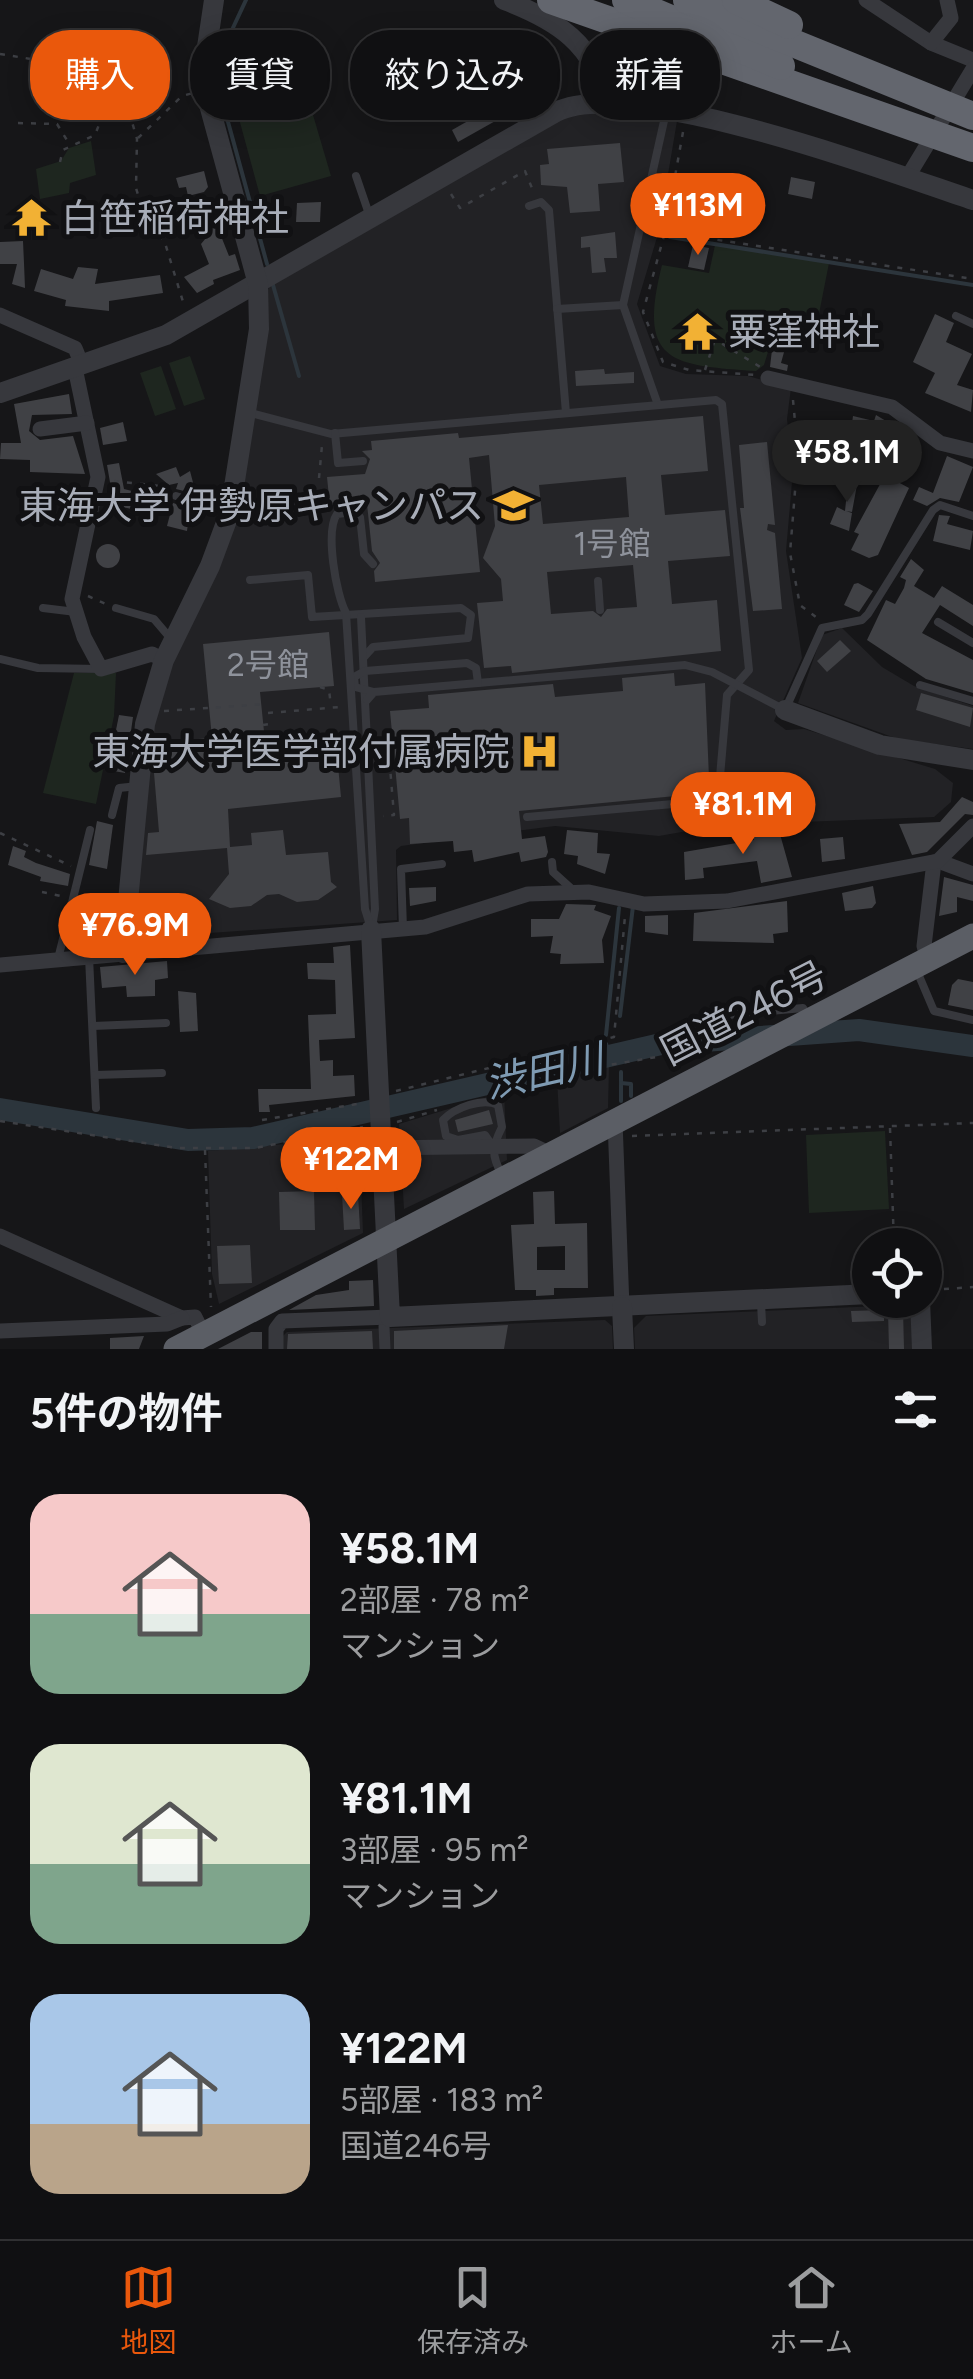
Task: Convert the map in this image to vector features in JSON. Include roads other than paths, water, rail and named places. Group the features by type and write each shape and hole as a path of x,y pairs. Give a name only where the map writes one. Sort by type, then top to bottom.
{"highway":[{"path":"551,0 707,58 973,145"},
{"path":"626,0 973,145"},
{"path":"687,0 973,116"},
{"path":"736,0 973,104"},
{"name":"国道246号","path":"176,1349 194,1324 270,1316 385,1242 551,1154 621,1130 767,1043 973,936"}],"street":[{"path":"214,0 214,30"},
{"path":"504,0 540,14 571,33 580,45"},
{"path":"866,0 931,43 973,60"},
{"path":"931,43 951,18 946,0"},
{"path":"907,178 973,69"},
{"path":"0,394 135,348 189,323 556,112 580,103"},
{"path":"123,952 146,724 168,650 210,566 230,512 240,416 258,329 258,284 214,120"},
{"path":"701,120 792,142 973,200"},
{"path":"0,315 75,348 98,480 72,591 76,612 101,668 168,650"},
{"path":"764,372 795,384 892,407 940,443 973,452"},
{"path":"40,428 87,423"},
{"path":"785,710 880,745 973,760"},
{"path":"922,963 936,862 973,826"},
{"path":"0,966 425,927 506,898 574,891 644,904 727,901 936,862 973,874"},
{"path":"371,930 385,1107 381,1148 385,1349"},
{"path":"621,1130 624,1349"},
{"path":"381,1148 534,1146 551,1154"},
{"path":"0,1236 194,1324"},
{"path":"276,1349 270,1316 288,1320 387,1321 852,1295"},
{"path":"921,1318 922,1349"},
{"path":"0,1331 194,1324"}],"lane":[{"path":"658,405 624,305 674,120"},
{"path":"356,176 371,221"},
{"path":"534,204 545,202 549,210 566,413"},
{"path":"557,308 624,305"},
{"path":"956,316 973,324"},
{"path":"240,416 330,433 716,400 726,410 749,670 736,684 725,706 718,800 527,817"},
{"path":"330,433 338,463 364,461"},
{"path":"176,496 230,512"},
{"path":"352,684 369,694 605,666 685,665 706,670 785,710 822,628 862,620 868,614 932,510 940,505 973,516"},
{"path":"371,930 365,909 346,614 338,599 332,529 337,514 354,512 360,516 364,554 373,564"},
{"path":"250,580 308,575 312,616 361,617 460,608 471,615 468,638 373,646 364,657"},
{"path":"598,581 600,610"},
{"path":"43,608 76,612"},
{"path":"116,608 154,619 168,650"},
{"path":"361,617 369,694 375,909 371,930"},
{"path":"938,622 973,643"},
{"path":"0,659 38,668 101,668"},
{"path":"352,684 354,677 365,671 468,664 476,668 478,683"},
{"path":"920,684 973,701"},
{"path":"112,815 119,788 138,786"},
{"path":"58,959 90,830"},
{"path":"552,862 553,872 574,891"},
{"path":"403,928 400,870 442,864"},
{"path":"89,956 96,1108"},
{"path":"922,963 934,1011 973,1020"},
{"path":"728,1016 803,1008 816,1018"},
{"path":"93,1026 166,1023"},
{"path":"95,1075 162,1074"},
{"path":"492,1146 483,1135 458,1140 446,1136 443,1120 451,1112 495,1102 502,1112 502,1127 492,1146 492,1157 504,1179"},
{"path":"761,1299 762,1322"}],"waterway":[{"path":"246,0 224,47 219,89 267,264"},
{"path":"670,237 973,285"},
{"path":"273,285 299,376"},
{"path":"620,1016 633,906"},
{"path":"606,1035 619,908"},
{"name":"渋田川","path":"0,1109 188,1140 253,1138 661,1044 859,1030 973,1046"},
{"path":"606,1044 609,1053"},
{"path":"621,1072 621,1101"},
{"path":"621,1083 631,1084 631,1096"}],"place":[{"name":"白笹稲荷神社","path":"31,218"},
{"name":"粟窪神社","path":"698,332"},
{"name":"東海大学 伊勢原キャンパス","path":"514,506"},
{"name":"東海大学医学部付属病院","path":"540,752"}]}
